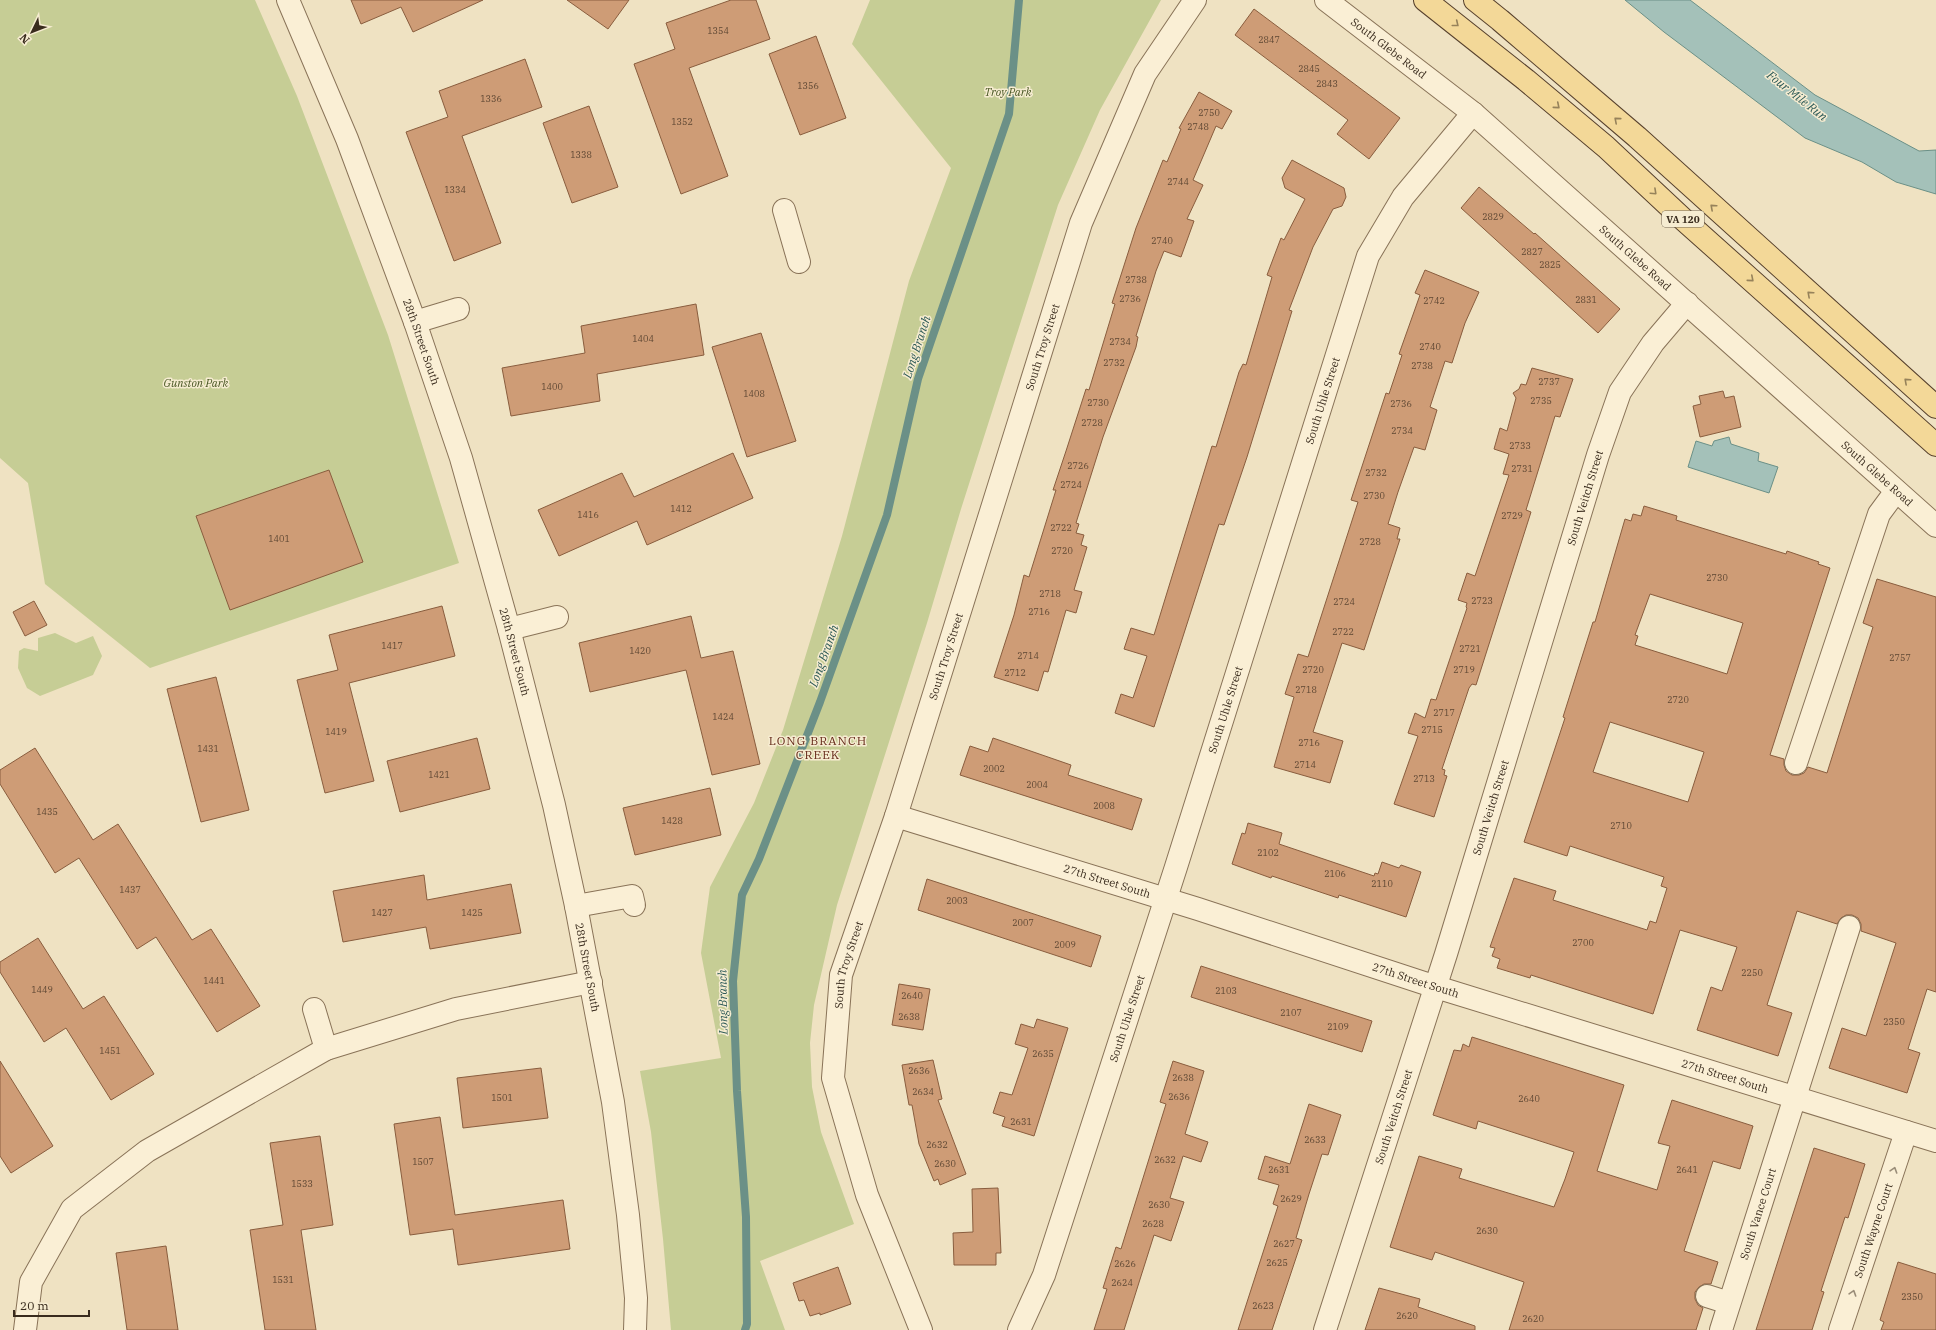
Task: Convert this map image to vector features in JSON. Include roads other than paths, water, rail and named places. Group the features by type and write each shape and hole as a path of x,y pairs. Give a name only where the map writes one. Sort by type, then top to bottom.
{"main road":[{"name":"VA 120","path":"1425,0 1526,80 1606,147 1684,220 1936,445"},
{"name":"VA 120","path":"1474,0 1500,20 1637,137 1936,407"}],"street":[{"name":"28th Street South","path":"288,0 346,139 414,322 461,458 509,629 554,805 576,906 613,1102 628,1215 636,1298 635,1330"},
{"name":"South Troy Street","path":"921,1330 866,1195 833,1078 841,975 896,816 1081,223 1145,74 1195,0"},
{"name":"South Glebe Road","path":"1326,0 1473,112 1936,526"},
{"name":"South Uhle Street","path":"1019,1330 1044,1275 1166,899 1368,256 1403,197 1473,112"},
{"path":"784,210 799,262"},
{"name":"South Veitch Street","path":"1325,1330 1436,987 1598,455 1620,392 1653,343 1687,303"},
{"path":"414,322 458,309"},
{"path":"1796,763 1879,514 1896,491"},
{"path":"509,629 557,616"},
{"name":"27th Street South","path":"896,816 1166,899 1436,987 1936,1141"},
{"path":"576,906 632,896 634,905"},
{"name":"South Vance Court","path":"1721,1330 1848,927"},
{"path":"25,1330 31,1282 72,1210 147,1151 326,1049 456,1009 591,982"},
{"path":"314,1009 326,1049"},
{"name":"South Wayne Court","path":"1840,1330 1906,1132"},
{"path":"1707,1296 1730,1303"}],"water":[{"name":"Four Mile Run","path":"1625,0 1690,0 1815,95 1919,151 1936,150 1936,194 1896,182 1862,162 1805,138 1664,32"},
{"path":"1729,437 1731,444 1759,453 1758,461 1778,467 1769,493 1688,467 1696,441 1712,446 1714,441"}],"waterway":[{"name":"Long Branch","path":"745,1330 747,1324 746,1217 737,1091 733,981 742,895 759,859 820,702 887,515 918,379 1009,114 1019,0"}],"district":[{"name":"LONG BRANCH CREEK","path":"818,748"}],"park label":[{"name":"Troy Park","path":"1008,92"},
{"name":"Gunston Park","path":"196,383"}]}
